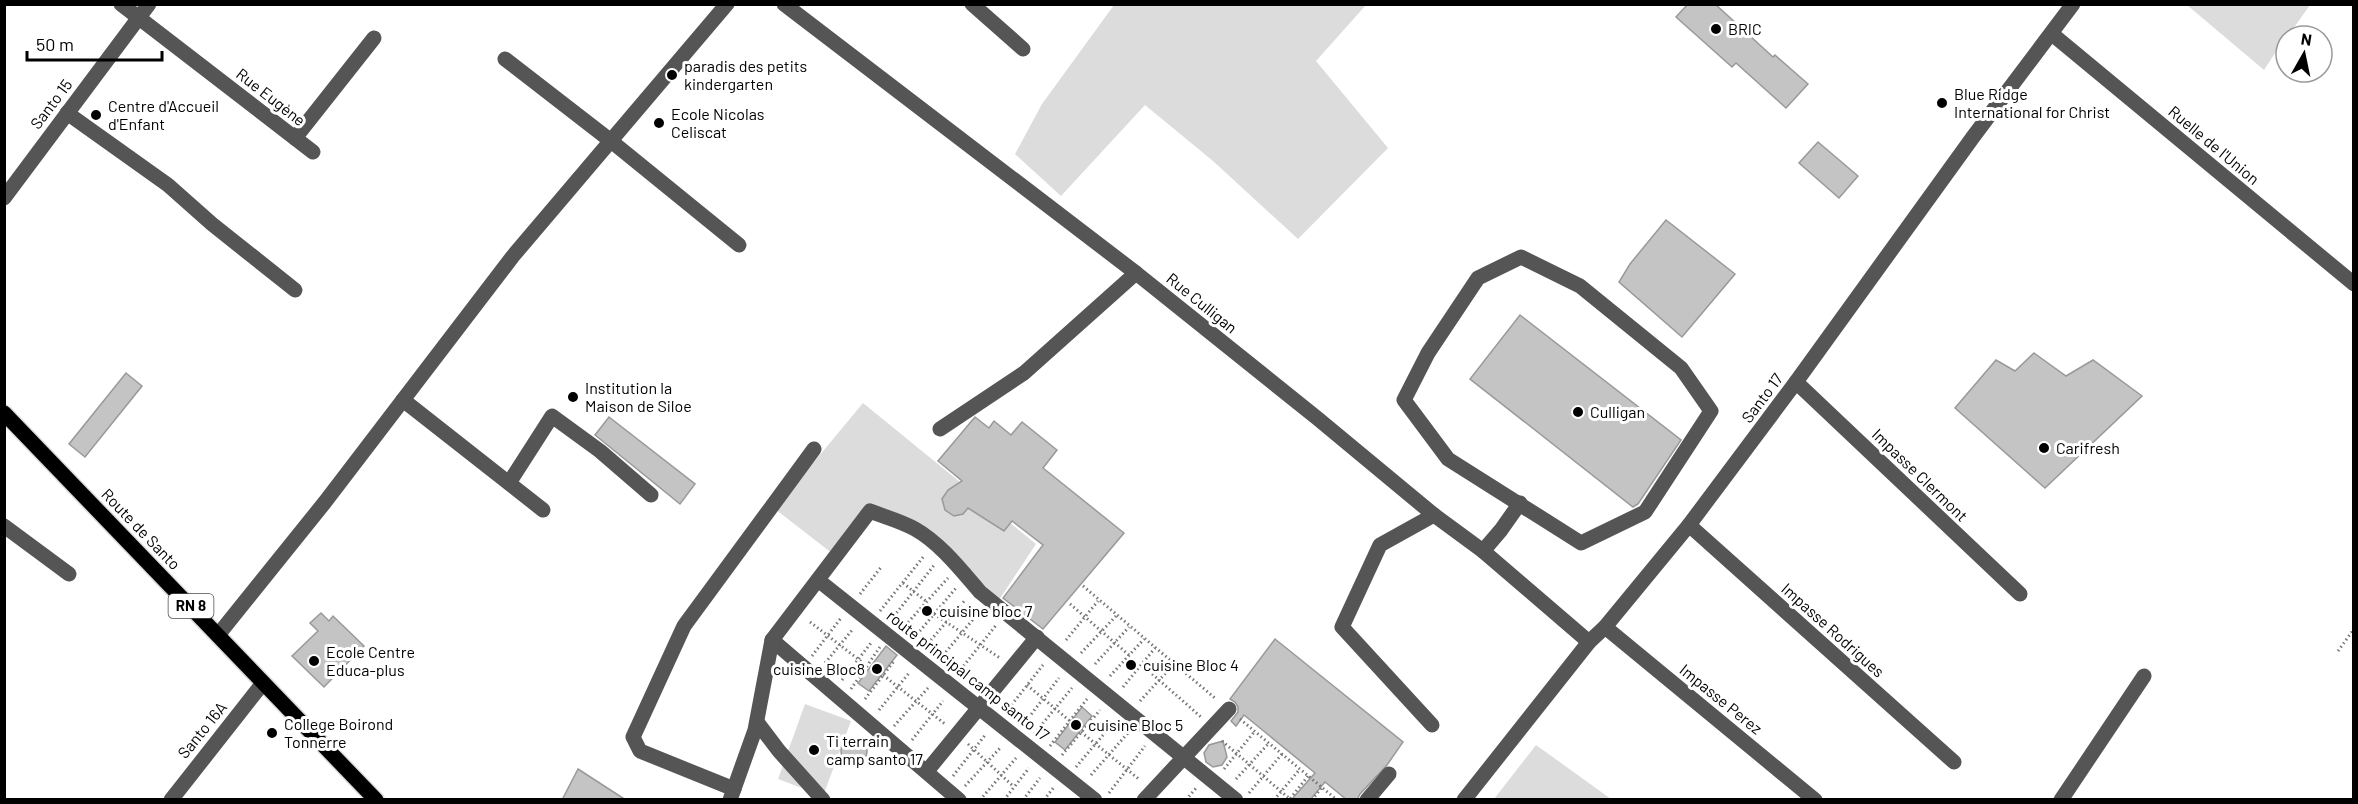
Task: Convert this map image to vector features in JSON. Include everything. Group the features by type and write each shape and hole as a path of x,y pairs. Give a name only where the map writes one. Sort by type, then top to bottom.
{"main road":[{"name":"Route de Santo","path":"4,413 376,800"}],"street":[{"name":"Rue Eugène","path":"121,4 313,152"},
{"name":"Santo 15","path":"4,198 149,4"},
{"path":"219,635 513,256 727,4"},
{"name":"Rue Culligan","path":"784,4 1136,273 1434,515 1483,551 1589,642"},
{"path":"972,4 1023,49"},
{"name":"Santo 17","path":"1464,800 1589,642 1605,627 1689,525 2073,4"},
{"name":"Ruelle de l'Union","path":"2052,34 2354,284"},
{"path":"295,138 374,38"},
{"path":"505,59 740,245"},
{"path":"66,113 168,185 212,224 295,290"},
{"path":"1521,257 1580,286 1589,293 1681,368 1711,411 1645,512 1581,543 1520,503 1448,459 1404,400 1428,353 1478,278 1521,257"},
{"path":"940,429 1024,373 1136,273"},
{"name":"Impasse Clermont","path":"1796,382 2020,594"},
{"path":"403,400 543,510"},
{"path":"509,483 552,416 600,451 651,495"},
{"path":"814,449 684,626 633,737 640,751 732,794 756,726 772,640 870,511 914,528 930,539 980,592 1225,791"},
{"path":"1483,551 1520,503"},
{"path":"1432,725 1342,627 1380,545 1434,515"},
{"name":"Impasse Rodrigues","path":"1689,525 1954,762"},
{"path":"4,526 69,574"},
{"name":"route principal camp santo 17","path":"818,580 1095,800"},
{"name":"Impasse Perez","path":"1605,627 1815,800"},
{"path":"927,771 962,738 979,707 1017,673 1037,637"},
{"path":"772,640 953,794"},
{"path":"2061,800 2144,676"},
{"name":"Santo 16A","path":"171,800 263,683"},
{"path":"1148,795 1209,727 1229,709"},
{"path":"756,726 823,800"},
{"path":"1367,800 1389,774"}],"path":[{"path":"916,701 907,650 903,583 924,556"},
{"path":"869,723 898,687 907,650 914,591 935,564"},
{"path":"809,671 827,636 882,566"},
{"path":"932,714 907,650 927,602 950,575"},
{"path":"903,583 927,602"},
{"path":"856,711 960,583"},
{"path":"1083,586 1098,601 1337,800"},
{"path":"809,671 840,645 907,650 946,622 972,591"},
{"path":"953,794 974,749 1098,601"},
{"path":"1070,604 1129,655"},
{"path":"838,696 867,666 907,650 962,633 981,610"},
{"path":"934,614 1017,673 1027,686 1070,720"},
{"path":"980,800 1001,775 1043,699 1070,665 1116,616"},
{"path":"810,622 867,666"},
{"path":"858,659 907,650 980,645 998,622"},
{"path":"953,794 987,762 1020,740 1055,709 1129,627"},
{"path":"2338,651 2354,629"},
{"path":"1080,788 1109,755 1116,702 1129,655 1144,639"},
{"path":"1067,777 1096,744 1116,702 1155,648"},
{"path":"838,696 858,659"},
{"path":"1029,800 1024,798 1070,720 1116,702 1159,680 1174,664"},
{"path":"1142,665 1290,800 1308,775"},
{"path":"883,675 962,738 1014,787"},
{"path":"885,736 916,701"},
{"path":"1004,800 1014,787 1116,702"},
{"path":"903,751 932,714"},
{"path":"1225,791 1236,753 1255,731"},
{"path":"1081,732 1127,770 1148,795"},
{"path":"1225,791 1269,743"},
{"path":"1104,800 1147,744"},
{"path":"1244,800 1282,754"},
{"path":"1274,800 1301,769"},
{"path":"1312,800 1322,787"}],"shaded area":[{"path":"1114,5 1366,5 1316,61 1388,148 1298,239 1213,161 1145,105 1061,196 1015,154 1042,104"},
{"path":"2187,5 2310,5 2297,24 2274,24 2274,55 2264,70"},
{"path":"863,403 1036,544 999,600 964,568 869,507 833,554 775,509"},
{"name":"Ti terrain camp santo 17","path":"805,704 851,721 823,796 778,779"},
{"path":"1536,745 1611,799 1494,799"}],"building":[{"path":"1688,4 1715,4 1773,57 1775,55 1808,84 1786,108 1736,63 1732,67 1676,17"},
{"path":"1818,142 1858,176 1839,198 1799,163"},
{"path":"1666,220 1735,274 1682,337 1619,282 1630,264"},
{"name":"Culligan","path":"1520,315 1681,440 1638,504 1633,507 1470,379"},
{"name":"Carifresh","path":"2034,353 2066,376 2093,360 2142,396 2045,488 1955,408 1996,360 2015,371"},
{"path":"126,373 142,386 85,457 69,444"},
{"path":"609,417 695,484 680,504 595,435"},
{"path":"975,417 989,428 994,421 1011,435 1022,422 1057,450 1043,468 1124,533 1043,629 1003,598 1043,545 1012,521 1004,531 968,508 963,514 954,516 945,510 942,499 948,490 962,481 938,461"},
{"path":"321,613 329,621 333,616 364,646 324,687 292,656 318,631 310,623"},
{"path":"1275,639 1403,742 1357,800 1347,800 1325,782 1310,800 1291,800 1315,773 1244,715 1236,726 1231,721 1238,712 1238,707 1230,699"},
{"name":"cuisine Bloc8","path":"886,646 897,655 869,691 858,683"},
{"name":"cuisine Bloc 5","path":"1082,707 1092,716 1065,750 1055,742"},
{"path":"854,738 863,742 867,751 863,760 854,764 845,760 841,751 845,742"},
{"path":"1223,741 1227,757 1222,765 1213,767 1206,762 1204,753 1209,745"},
{"path":"578,769 626,800 562,800"}],"place":[{"name":"BRIC","path":"1716,29"},
{"name":"paradis des petits kindergarten","path":"672,75"},
{"name":"Blue Ridge International for Christ","path":"1942,103"},
{"name":"Centre d'Accueil d'Enfant","path":"96,115"},
{"name":"Ecole Nicolas Celiscat","path":"659,123"},
{"name":"Institution la Maison de Siloe","path":"573,397"},
{"name":"Culligan","path":"1578,412"},
{"name":"Carifresh","path":"2044,448"},
{"name":"cuisine bloc 7","path":"927,611"},
{"name":"Ecole Centre Educa-plus","path":"314,661"},
{"name":"cuisine Bloc 4","path":"1131,665"},
{"name":"cuisine Bloc8","path":"877,669"},
{"name":"cuisine Bloc 5","path":"1076,725"},
{"name":"College Boirond Tonnerre","path":"272,733"},
{"name":"Ti terrain camp santo 17","path":"814,750"}]}
